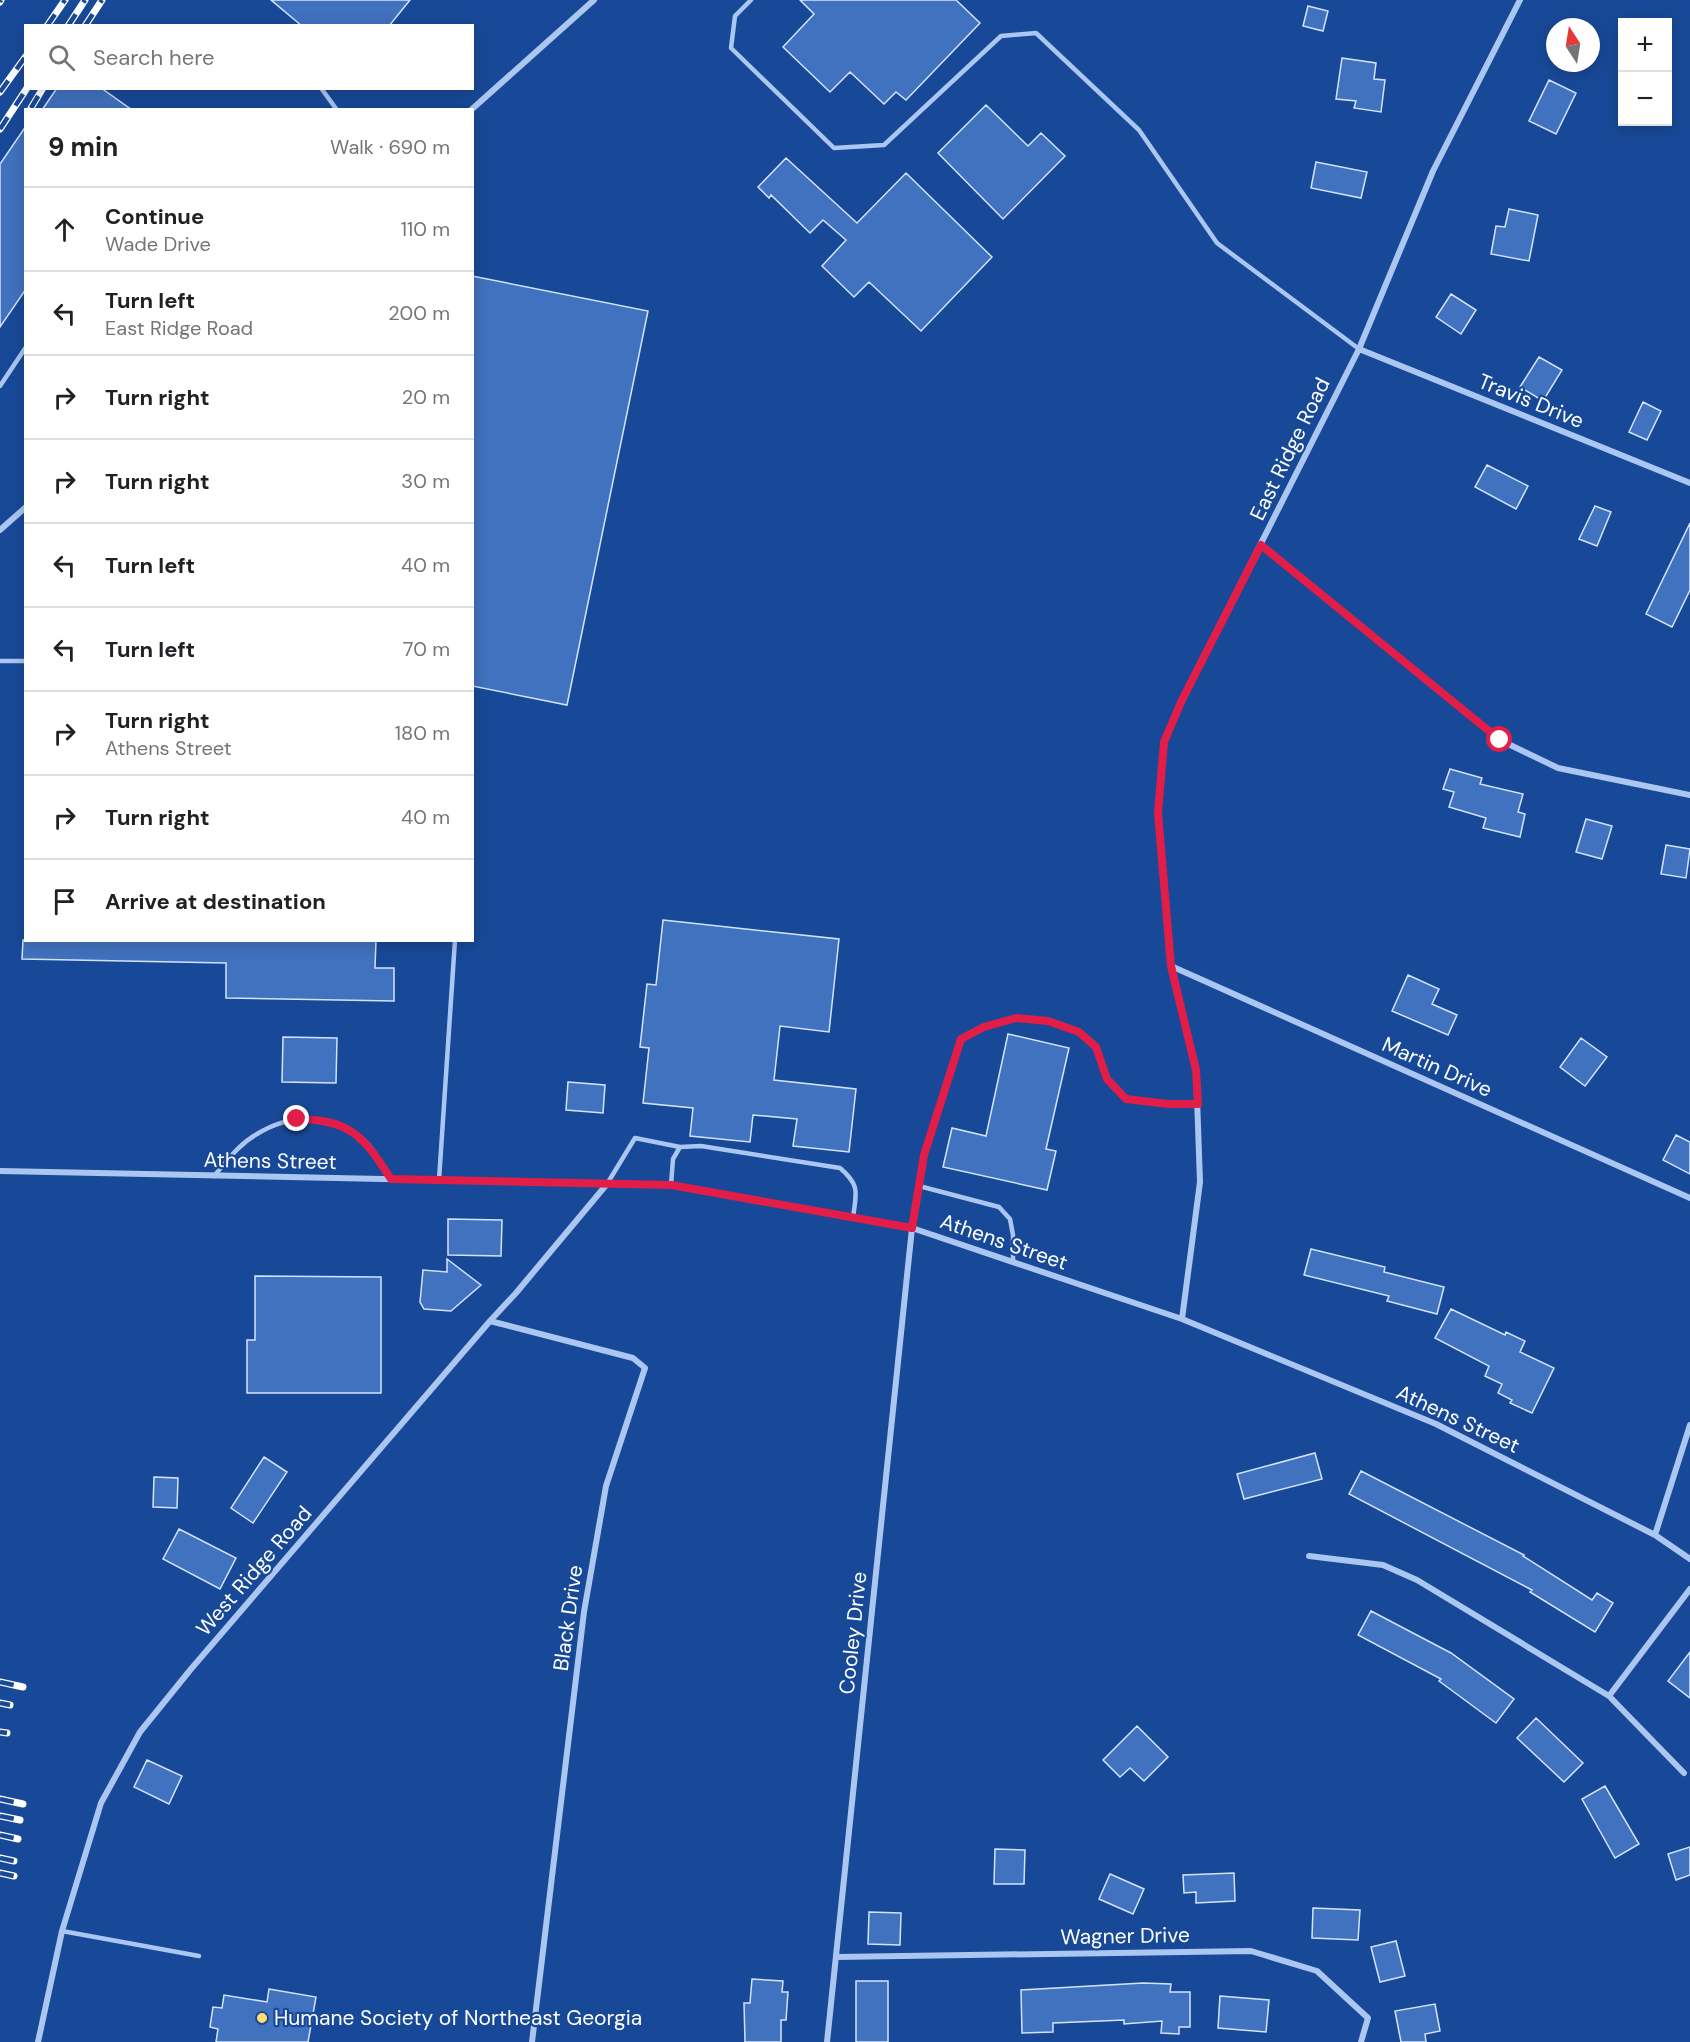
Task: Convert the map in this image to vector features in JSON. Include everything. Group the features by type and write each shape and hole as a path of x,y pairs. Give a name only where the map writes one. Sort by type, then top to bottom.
{"street":[{"path":"473,108 594,0"},
{"name":"East Ridge Road","path":"1182,1319 1200,1182 1198,1104 1196,1070 1171,966 1158,813 1164,742 1182,700 1359,349 1433,171 1520,0"},
{"name":"Travis Drive","path":"1359,349 1690,483"},
{"path":"0,530 24,509"},
{"path":"1261,545 1500,740 1558,768 1690,795"},
{"name":"Martin Drive","path":"1171,966 1690,1198"},
{"name":"Athens Street","path":"0,1171 671,1185 912,1228 1182,1319 1436,1424 1655,1535 1690,1559"},
{"name":"West Ridge Road","path":"38,2042 63,1931 102,1803 141,1732 190,1669 516,1293 607,1184"},
{"name":"Cooley Drive","path":"827,2042 912,1228"},
{"name":"Black Drive","path":"490,1321 633,1358 645,1368 606,1486 584,1612 532,2042"},
{"path":"1655,1535 1690,1425"},
{"path":"1309,1556 1383,1565 1417,1580 1609,1696 1684,1773"},
{"path":"1609,1696 1690,1590"},
{"name":"Wagner Drive","path":"836,1957 1251,1951 1317,1971 1368,2018 1361,2042"}],"lane":[{"path":"751,0 735,16 731,48 834,148 884,145 1001,36 1036,33 1139,130 1216,243 1359,349"},
{"path":"322,90 336,108"},
{"path":"0,386 24,350"},
{"path":"0,661 24,661"},
{"path":"439,1180 455,942"},
{"path":"912,1228 924,1155 961,1039 994,1024 1016,1018 1048,1021 1079,1032 1096,1047 1107,1079 1126,1099 1168,1104 1198,1104"},
{"path":"214,1176 239,1147 256,1134 277,1123 297,1119 330,1122 359,1136 369,1146 391,1179"},
{"path":"607,1184 635,1138 680,1147 701,1146 840,1168 852,1178 856,1192 853,1218"},
{"path":"671,1185 673,1159 680,1147"},
{"path":"919,1186 999,1207 1010,1218 1013,1235 1012,1262"},
{"path":"63,1931 199,1956"}],"building":[{"path":"271,0 410,0 391,24 300,24"},
{"path":"800,0 956,0 980,23 906,100 896,92 884,104 850,72 830,92 783,47 814,14"},
{"path":"1308,6 1328,11 1323,31 1303,26"},
{"path":"1342,58 1376,63 1374,79 1385,80 1381,112 1354,108 1356,101 1336,99"},
{"path":"1549,80 1576,93 1556,134 1529,121"},
{"path":"56,90 104,90 129,108 43,108"},
{"path":"986,105 1028,146 1041,133 1065,156 1003,219 938,153"},
{"path":"24,129 24,292 0,327 0,164"},
{"path":"786,158 857,223 906,173 992,257 921,331 869,282 854,297 822,266 846,240 823,220 810,233 771,195 769,198 758,187"},
{"path":"1316,162 1367,172 1361,198 1311,188"},
{"path":"1509,209 1538,215 1529,261 1491,254 1496,226 1505,227"},
{"path":"474,276 648,311 567,705 474,686"},
{"path":"1451,294 1476,310 1461,334 1436,317"},
{"path":"1539,357 1562,370 1543,401 1520,387"},
{"path":"1643,402 1661,411 1647,440 1629,432"},
{"path":"1487,465 1528,486 1516,509 1475,487"},
{"path":"1595,506 1611,512 1597,546 1579,539"},
{"path":"1690,523 1690,590 1672,627 1646,614"},
{"path":"1450,769 1482,778 1480,784 1523,794 1518,812 1525,814 1520,837 1483,828 1486,818 1449,807 1454,792 1443,789"},
{"path":"1586,819 1612,826 1602,859 1576,852"},
{"path":"1666,845 1690,849 1686,878 1661,874"},
{"path":"663,920 839,939 829,1032 780,1026 774,1080 856,1089 849,1152 793,1146 797,1119 753,1115 750,1142 690,1136 693,1108 643,1103 649,1048 640,1047 647,984 656,985"},
{"path":"23,940 24,942 376,942 375,968 394,968 394,1001 226,998 226,963 22,959"},
{"path":"1408,975 1439,989 1432,1004 1457,1015 1448,1035 1392,1011"},
{"path":"1008,1034 1069,1048 1046,1149 1056,1151 1047,1190 943,1167 952,1128 986,1136"},
{"path":"283,1037 337,1038 336,1083 282,1082"},
{"path":"1581,1038 1607,1057 1585,1086 1560,1067"},
{"path":"568,1082 605,1085 603,1113 566,1110"},
{"path":"1676,1135 1690,1142 1690,1174 1663,1160"},
{"path":"448,1219 502,1220 501,1256 448,1255"},
{"path":"1311,1249 1385,1267 1384,1272 1444,1287 1437,1314 1387,1301 1389,1296 1304,1275"},
{"path":"447,1259 481,1285 451,1311 424,1309 420,1302 423,1270 447,1272"},
{"path":"255,1276 381,1277 381,1393 247,1393 247,1340 255,1340"},
{"path":"1451,1309 1505,1335 1506,1332 1525,1341 1520,1352 1554,1368 1532,1413 1510,1403 1512,1400 1498,1393 1502,1384 1485,1376 1489,1366 1435,1338"},
{"path":"1315,1453 1322,1479 1244,1499 1237,1474"},
{"path":"264,1457 287,1472 253,1523 231,1508"},
{"path":"1361,1471 1524,1555 1592,1600 1597,1593 1613,1603 1595,1632 1530,1592 1532,1590 1349,1494"},
{"path":"154,1477 178,1478 177,1508 153,1507"},
{"path":"179,1529 236,1558 220,1589 163,1559"},
{"path":"1371,1611 1451,1653 1514,1699 1496,1723 1439,1681 1441,1679 1358,1635"},
{"path":"1690,1652 1690,1698 1668,1681"},
{"path":"1536,1718 1583,1763 1564,1782 1517,1738"},
{"path":"1137,1726 1168,1757 1144,1781 1130,1768 1120,1777 1103,1760"},
{"path":"147,1760 182,1776 169,1804 134,1787"},
{"path":"1605,1786 1639,1844 1615,1858 1582,1799"},
{"path":"1690,1847 1690,1875 1676,1880 1668,1854"},
{"path":"995,1849 1025,1850 1024,1884 994,1884"},
{"path":"1234,1873 1235,1901 1196,1903 1196,1892 1184,1893 1183,1875"},
{"path":"1110,1874 1144,1889 1133,1914 1099,1899"},
{"path":"1313,1908 1360,1910 1358,1940 1312,1938"},
{"path":"869,1912 901,1913 900,1945 868,1944"},
{"path":"1396,1941 1405,1976 1380,1982 1371,1947"},
{"path":"752,1979 783,1981 782,1992 788,1992 786,2020 781,2020 781,2042 745,2042 744,2003 750,2003"},
{"path":"856,1981 888,1981 888,2042 856,2042"},
{"path":"1143,1983 1171,1984 1170,1992 1190,1992 1190,2027 1179,2027 1179,2034 1161,2033 1162,2021 1124,2024 1124,2020 1053,2023 1053,2032 1022,2033 1021,1990"},
{"name":"Humane Society of Northeast Georgia","path":"269,1989 316,1997 308,2042 216,2042 218,2029 210,2027 213,2007 222,2008 224,1995 267,2002"},
{"path":"1220,1996 1269,2000 1266,2032 1218,2028"},
{"path":"1435,2004 1440,2031 1425,2034 1426,2042 1401,2042 1395,2011"}],"railway":[{"path":"48,24 65,0"},
{"path":"69,24 85,0"},
{"path":"86,24 102,0"},
{"path":"0,92 24,59"},
{"path":"0,129 26,90"},
{"path":"31,108 42,90"},
{"path":"0,1682 23,1687"},
{"path":"0,1703 10,1705"},
{"path":"0,1732 7,1733"},
{"path":"0,1799 23,1804"},
{"path":"0,1816 20,1820"},
{"path":"0,1835 18,1839"},
{"path":"0,1858 14,1861"},
{"path":"0,1873 14,1876"}],"place":[{"name":"Humane Society of Northeast Georgia","path":"262,2018"}],"route":[{"path":"297,1119 317,1119 330,1122 359,1136 369,1146 391,1179 671,1185 912,1228 924,1155 961,1039 984,1027 1016,1018 1048,1021 1079,1032 1096,1047 1107,1079 1126,1099 1168,1104 1198,1104 1196,1070 1171,966 1158,813 1164,742 1182,700 1261,545 1500,740"}]}
